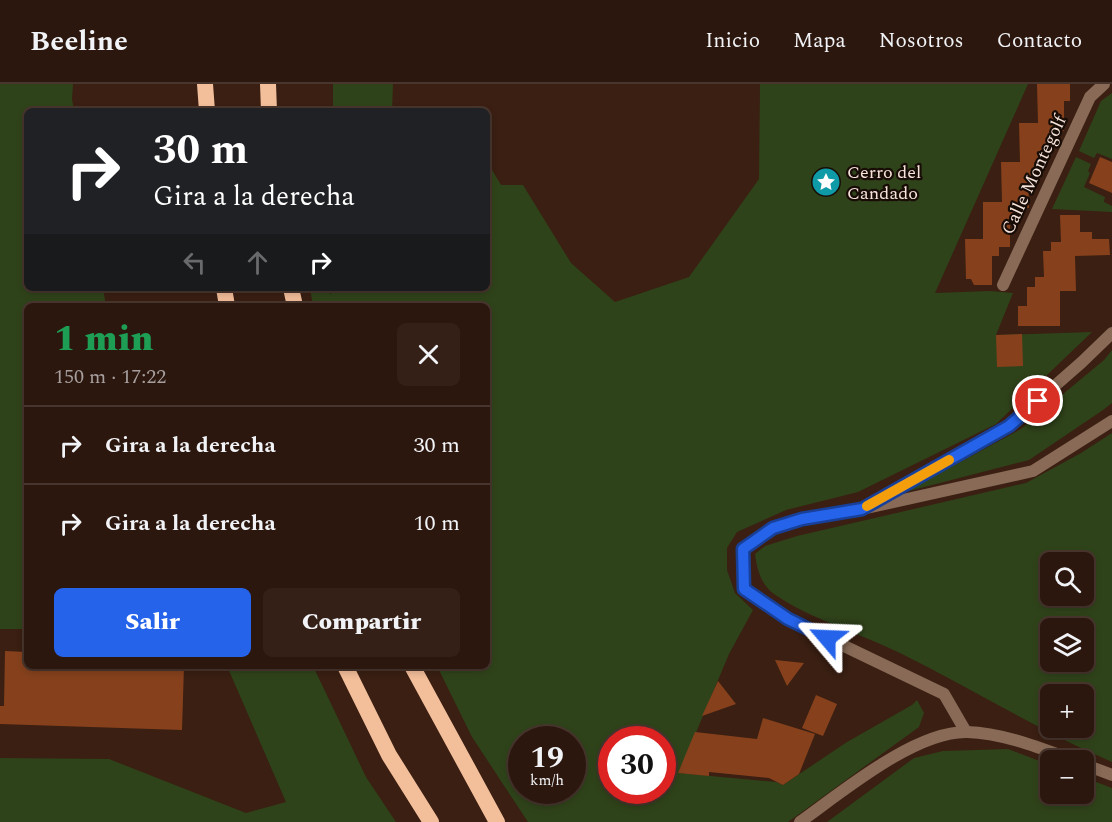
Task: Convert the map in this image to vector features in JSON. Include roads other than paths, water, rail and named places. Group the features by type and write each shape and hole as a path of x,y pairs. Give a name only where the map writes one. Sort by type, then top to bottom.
{"highway":[{"path":"205,84 207,108"},
{"path":"268,84 270,108"},
{"path":"346,669 389,755 431,822"},
{"path":"414,669 496,822"}],"street":[{"name":"Calle Montegolf","path":"1003,285 1090,97 1104,84"},
{"path":"862,509 1009,426 1112,333"},
{"path":"966,732 944,694 788,619 744,589 743,549 773,528 802,519 862,509 1033,471 1112,421"},
{"path":"800,822 882,764 931,739 966,732 1006,739 1041,750"},
{"path":"1094,769 1112,776"}],"place":[{"name":"Cerro del Candado","path":"826,182"}]}
